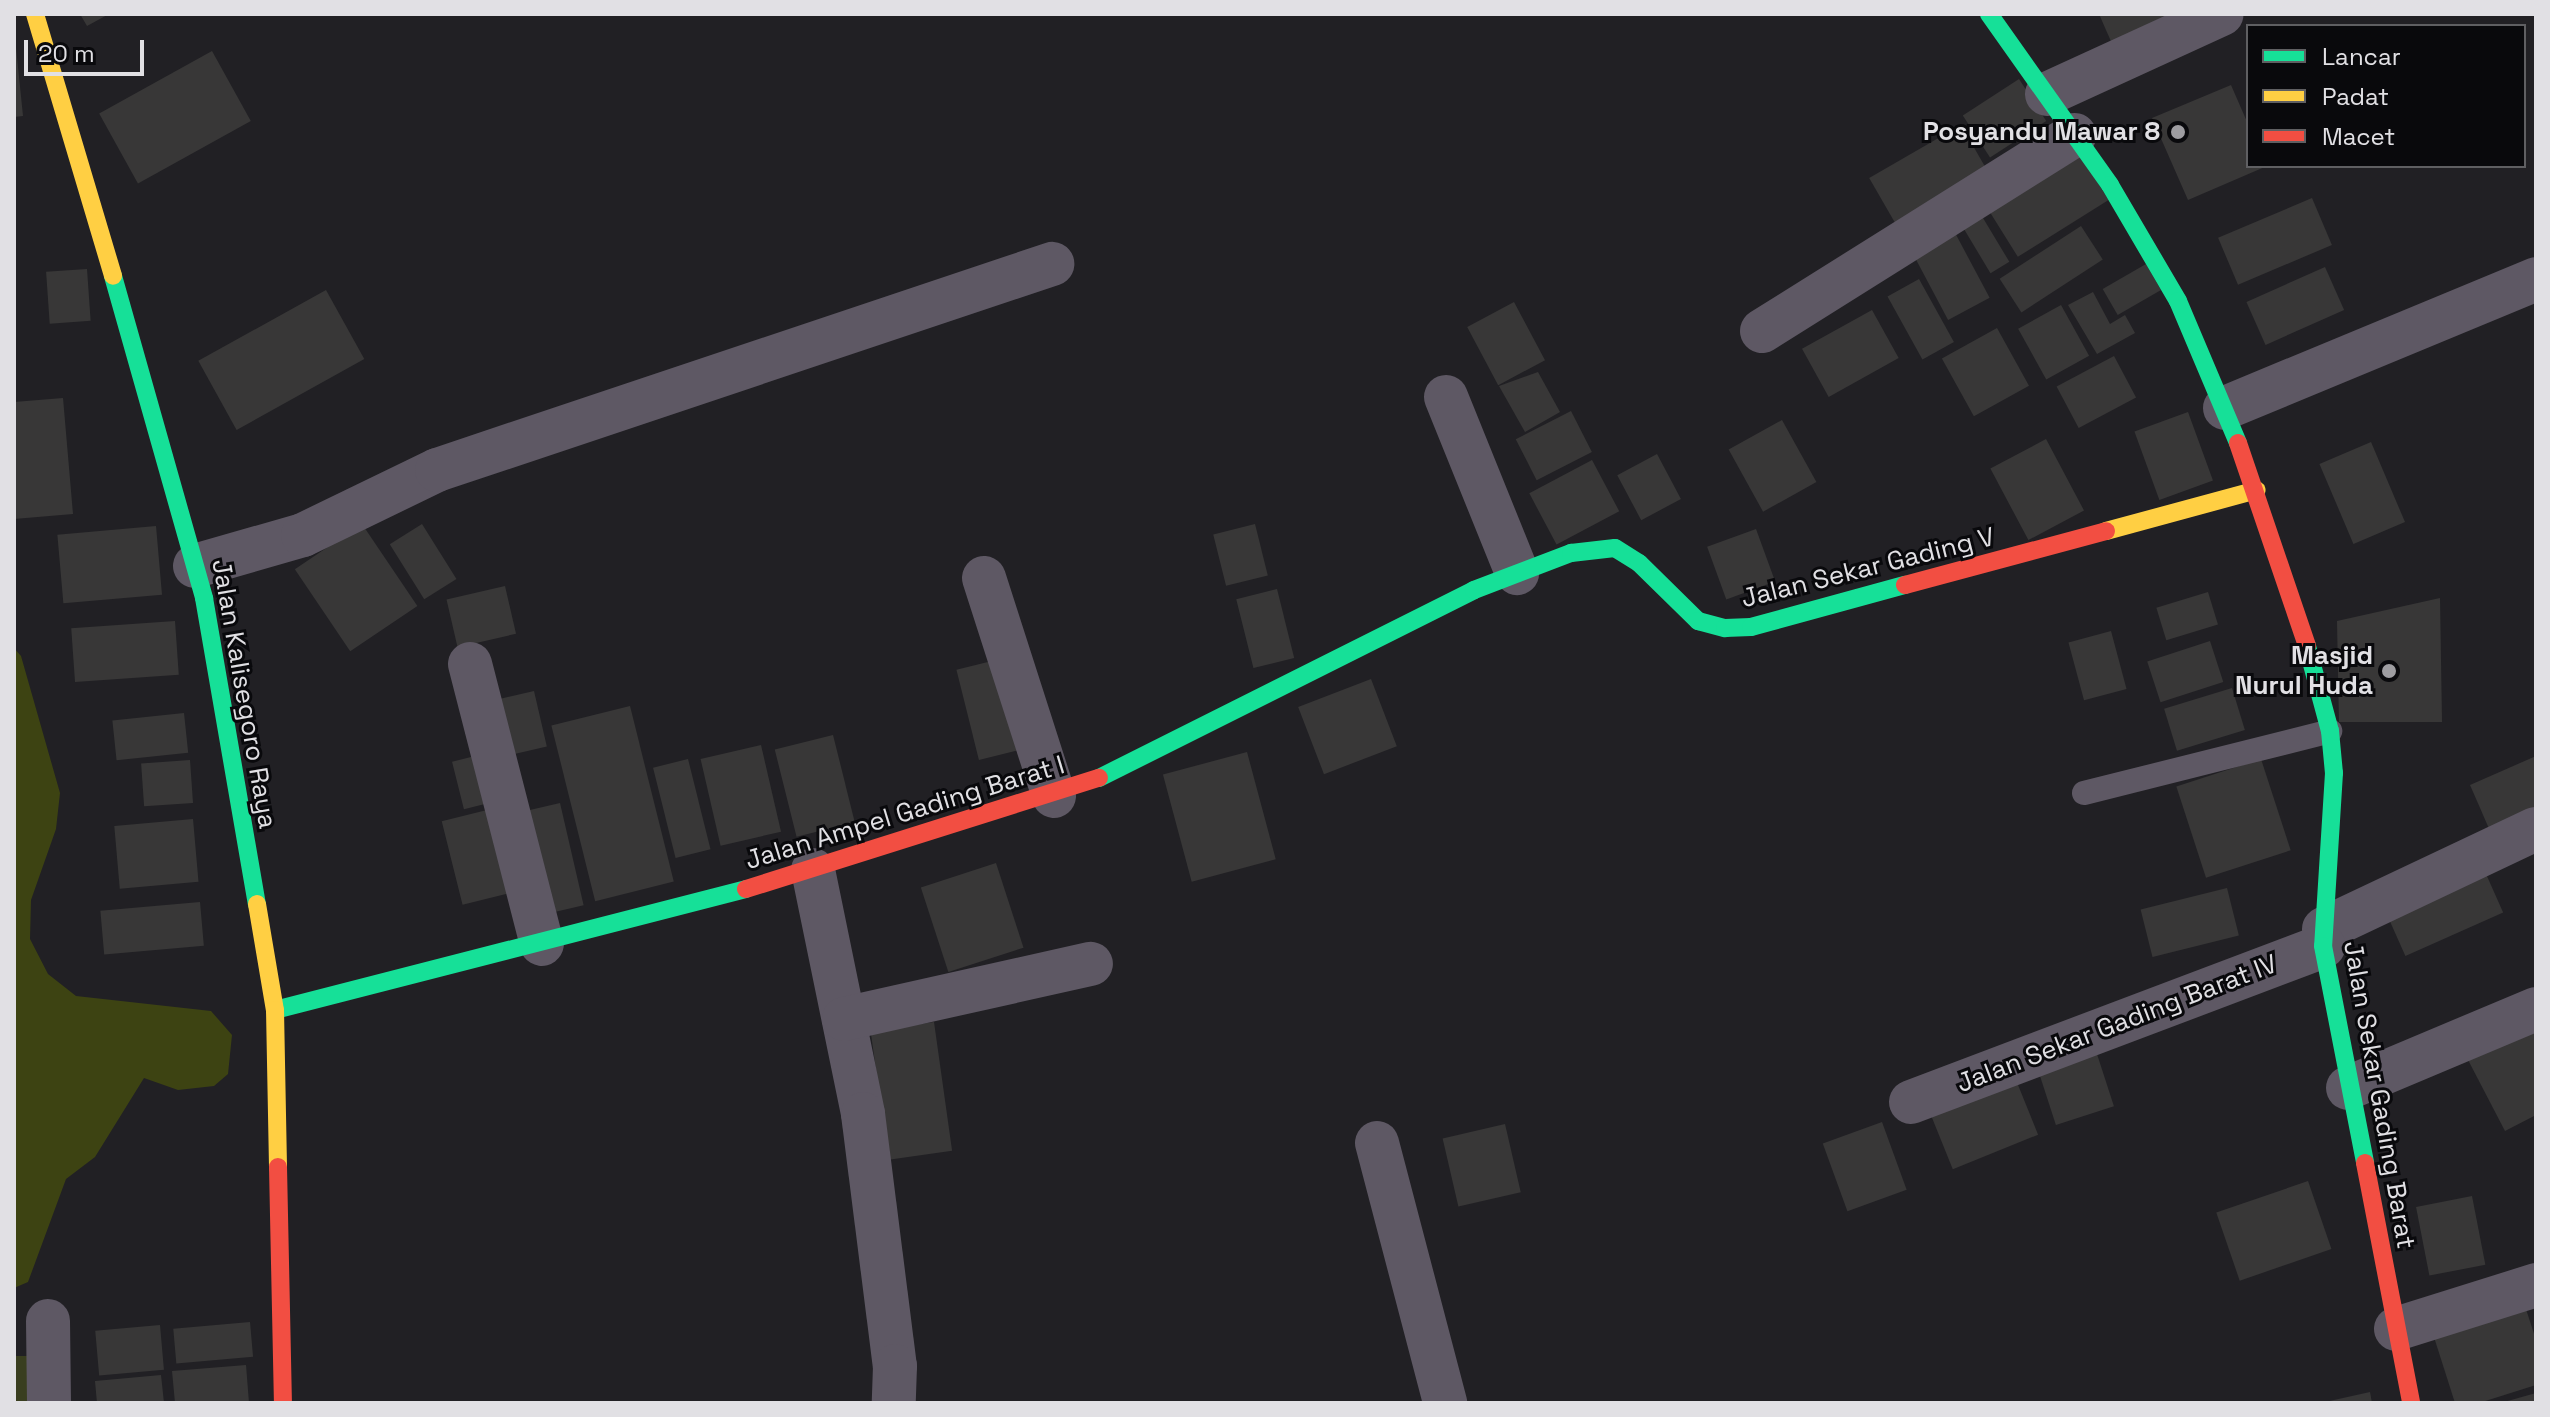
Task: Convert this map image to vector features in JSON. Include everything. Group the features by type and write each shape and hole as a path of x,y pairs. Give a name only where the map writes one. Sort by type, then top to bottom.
{"street":[{"name":"Jalan Kalisegoro Raya","path":"35,14 195,566 275,1010 283,1403"},
{"name":"Jalan Sekar Gading Barat","path":"1989,14 2075,135 2178,301 2257,490 2330,731 2334,773 2324,937 2348,1088 2411,1403"},
{"path":"2047,94 2222,14"},
{"path":"1762,331 2075,135"},
{"path":"195,566 303,535 437,470 1052,264"},
{"path":"2225,408 2536,279"},
{"path":"1446,397 1517,573"},
{"name":"Jalan Sekar Gading V","path":"1517,573 1571,553 1615,548 1639,563 1698,621 1725,628 1751,627 2257,490"},
{"name":"Jalan Ampel Gading Barat I","path":"275,1010 542,944 813,870 1054,796 1137,763 1517,573"},
{"path":"984,578 1054,796"},
{"path":"470,664 542,944"},
{"name":"Jalan Sekar Gading Barat IV","path":"1911,1102 2324,937 2536,829"},
{"path":"813,870 863,1114 895,1366 894,1403"},
{"path":"844,1019 1091,964"},
{"path":"2348,1088 2536,1009"},
{"path":"1377,1143 1445,1403"},
{"path":"2396,1329 2536,1285"},
{"path":"48,1321 49,1403"}],"lane":[{"path":"2084,793 2330,731"}],"green space":[{"path":"14,648 21,656 60,793 56,829 31,900 30,939 48,974 76,996 211,1011 232,1035 228,1074 214,1086 178,1090 144,1078 95,1157 66,1179 28,1282 14,1288"},
{"path":"14,1356 43,1356 43,1403 14,1403"}],"building":[{"path":"80,14 109,14 87,26"},
{"path":"2099,14 2202,14 2117,55"},
{"path":"14,28 23,116 14,117"},
{"path":"212,51 251,121 138,184 99,114"},
{"path":"2019,79 2046,121 1990,157 1963,115"},
{"path":"2231,85 2246,119 2246,168 2262,168 2188,200 2152,118"},
{"path":"1961,125 1993,180 1901,233 1869,178"},
{"path":"2081,156 2109,200 2018,257 1990,213"},
{"path":"2312,198 2332,245 2238,285 2218,238"},
{"path":"1980,213 2009,262 1990,273 1961,224"},
{"path":"2081,226 2103,260 2021,312 2000,279"},
{"path":"1953,229 1990,298 1948,320 1912,251"},
{"path":"2146,264 2161,290 2118,315 2103,289"},
{"path":"2325,267 2344,310 2266,345 2246,302"},
{"path":"87,269 91,321 50,324 46,272"},
{"path":"1919,279 1954,342 1922,359 1888,296"},
{"path":"326,290 364,359 237,430 198,361"},
{"path":"2093,292 2110,324 2125,315 2135,333 2097,354 2068,305"},
{"path":"1514,302 1545,360 1498,385 1467,327"},
{"path":"2061,305 2089,356 2046,379 2018,329"},
{"path":"1872,310 1899,358 1829,397 1802,349"},
{"path":"1997,328 2029,386 1974,416 1942,359"},
{"path":"2114,356 2136,397 2079,428 2057,387"},
{"path":"1538,372 1560,412 1525,432 1499,386"},
{"path":"63,398 73,514 14,519 14,402"},
{"path":"1571,411 1592,452 1537,480 1516,439"},
{"path":"2188,412 2213,481 2159,500 2134,431"},
{"path":"1782,420 1816,482 1763,512 1729,450"},
{"path":"2046,439 2084,511 2028,540 1990,469"},
{"path":"2371,442 2405,522 2353,544 2319,464"},
{"path":"1657,454 1681,499 1641,520 1617,475"},
{"path":"1592,460 1619,511 1557,545 1529,493"},
{"path":"362,524 417,606 350,651 295,569"},
{"path":"422,524 456,579 424,599 390,544"},
{"path":"1255,524 1268,575 1226,586 1213,534"},
{"path":"156,526 162,595 63,603 57,535"},
{"path":"1756,529 1775,582 1726,599 1707,547"},
{"path":"505,586 516,634 458,647 447,599"},
{"path":"1277,589 1294,658 1253,668 1236,599"},
{"path":"2208,592 2218,625 2166,640 2156,608"},
{"name":"Masjid Nurul Huda","path":"2440,598 2442,722 2339,722 2337,621"},
{"path":"175,621 179,675 75,682 71,628"},
{"path":"2111,631 2127,689 2084,700 2068,642"},
{"path":"2210,641 2223,682 2161,702 2147,661"},
{"path":"1004,658 1026,748 979,760 956,670"},
{"path":"1371,679 1397,746 1324,774 1298,707"},
{"path":"2232,688 2245,730 2177,751 2164,709"},
{"path":"534,691 547,747 506,756 493,700"},
{"path":"630,706 674,882 595,901 551,726"},
{"path":"184,713 188,753 117,760 112,721"},
{"path":"833,735 855,822 797,837 775,750"},
{"path":"761,745 781,832 721,846 701,759"},
{"path":"1247,752 1276,859 1192,882 1163,775"},
{"path":"487,753 499,801 464,809 452,762"},
{"path":"2536,756 2536,822 2494,840 2470,785"},
{"path":"688,759 710,849 676,858 653,768"},
{"path":"2261,759 2291,850 2206,878 2176,787"},
{"path":"190,760 193,803 144,806 141,763"},
{"path":"560,803 584,905 552,913 529,810"},
{"path":"499,807 520,890 463,905 442,821"},
{"path":"193,819 198,882 120,889 114,826"},
{"path":"996,863 1024,948 948,972 921,887"},
{"path":"2482,865 2503,913 2405,956 2384,909"},
{"path":"2227,888 2239,936 2152,957 2141,910"},
{"path":"200,902 204,946 104,955 100,911"},
{"path":"2536,1019 2536,1115 2505,1131 2466,1056"},
{"path":"934,1022 952,1151 889,1160 871,1031"},
{"path":"2096,1051 2114,1106 2056,1125 2038,1070"},
{"path":"2016,1080 2038,1135 1953,1169 1931,1114"},
{"path":"1882,1122 1907,1190 1847,1211 1823,1144"},
{"path":"1505,1124 1521,1192 1458,1207 1443,1138"},
{"path":"2308,1181 2331,1249 2240,1281 2216,1213"},
{"path":"2472,1196 2485,1265 2429,1276 2416,1207"},
{"path":"2525,1306 2536,1340 2536,1385 2479,1403 2455,1403 2433,1334"},
{"path":"250,1322 253,1357 176,1364 173,1329"},
{"path":"160,1325 164,1370 99,1375 95,1331"},
{"path":"246,1365 249,1403 175,1403 172,1371"},
{"path":"161,1375 164,1403 97,1403 95,1381"},
{"path":"2370,1392 2372,1403 2325,1403 2325,1402"},
{"path":"2536,1393 2536,1403 2504,1403 2504,1402"}],"traffic: fast":[{"path":"1989,14 2110,185 2178,301 2238,443"},
{"path":"113,276 204,598 257,904"},
{"path":"1099,778 1474,590 1571,553 1615,548 1639,563 1698,621 1725,628 1751,627 1905,585"},
{"path":"2307,646 2330,731 2334,773 2323,946 2365,1163"},
{"path":"275,1010 746,889"}],"traffic: slow":[{"path":"35,14 113,276"},
{"path":"2106,531 2257,490"},
{"path":"257,904 275,1010 278,1167"}],"traffic: jam":[{"path":"2238,443 2307,646"},
{"path":"1905,585 2106,531"},
{"path":"746,889 1099,778"},
{"path":"2365,1163 2411,1403"},
{"path":"278,1167 283,1403"}],"place":[{"name":"Posyandu Mawar 8","path":"2178,132"},
{"name":"Masjid Nurul Huda","path":"2389,671"}]}
